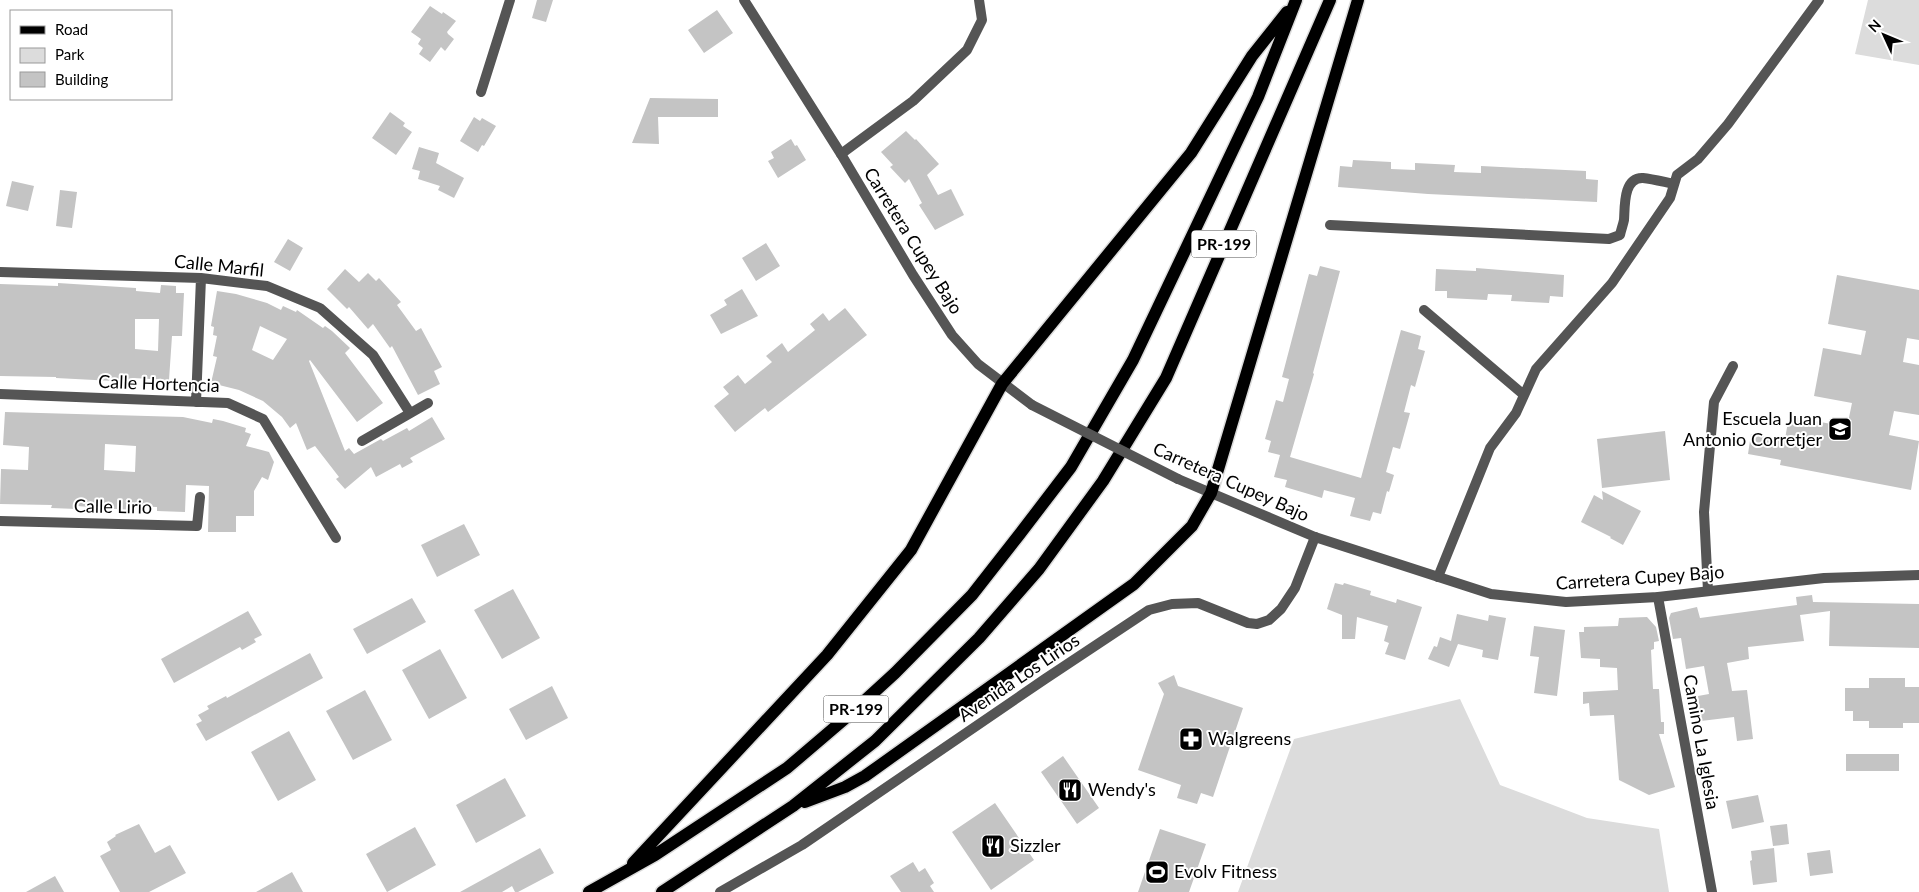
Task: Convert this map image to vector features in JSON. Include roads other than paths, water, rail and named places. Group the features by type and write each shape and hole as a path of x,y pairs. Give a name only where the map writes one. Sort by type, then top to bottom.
{"main road":[{"name":"PR-199","path":"589,892 655,855 787,768 895,673 972,594 1019,535 1070,467 1133,360 1258,97 1296,0"},
{"path":"622,875 827,655 910,550 1002,384 1191,154 1252,56 1296,0"},
{"name":"PR-199","path":"662,892 793,806 875,741 979,638 1039,569 1103,481 1166,378 1330,0"},
{"path":"793,806 845,787 865,776 1134,584 1192,526 1212,493 1358,0"}],"street":[{"path":"481,92 510,0"},
{"name":"Carretera Cupey Bajo","path":"744,0 841,154 913,276 952,335 978,364 1032,405 1178,479 1315,537 1491,594 1566,602 1658,597 1824,578 1919,575"},
{"path":"841,154 913,101 967,50 982,20 979,0"},
{"path":"1438,577 1490,448 1516,413 1536,369 1612,283 1670,198 1677,175 1698,159 1728,124 1819,0"},
{"path":"1330,226 1609,239 1620,234 1624,222 1625,197 1628,188 1635,180 1641,178 1674,184"},
{"name":"Calle Marfil","path":"0,272 201,278 267,286 320,308 373,355 410,413"},
{"path":"196,402 201,278"},
{"path":"1424,310 1524,396"},
{"path":"1708,591 1704,512 1714,402 1733,366"},
{"name":"Calle Hortencia","path":"0,394 228,403 263,419 336,538"},
{"path":"362,441 428,404"},
{"name":"Calle Lirio","path":"0,521 197,526 200,497"},
{"name":"Avenida Los Lirios","path":"720,892 802,845 1149,610 1172,604 1198,603 1248,623 1257,624 1269,620 1281,609 1295,588 1315,537"},
{"name":"Camino La Iglesia","path":"1658,597 1712,892"}],"place":[{"name":"Escuela Juan Antonio Corretjer","path":"1840,429"},
{"name":"Walgreens","path":"1191,739"},
{"name":"Wendy's","path":"1070,790"},
{"name":"Sizzler","path":"993,846"},
{"name":"Evolv Fitness","path":"1157,872"}]}
